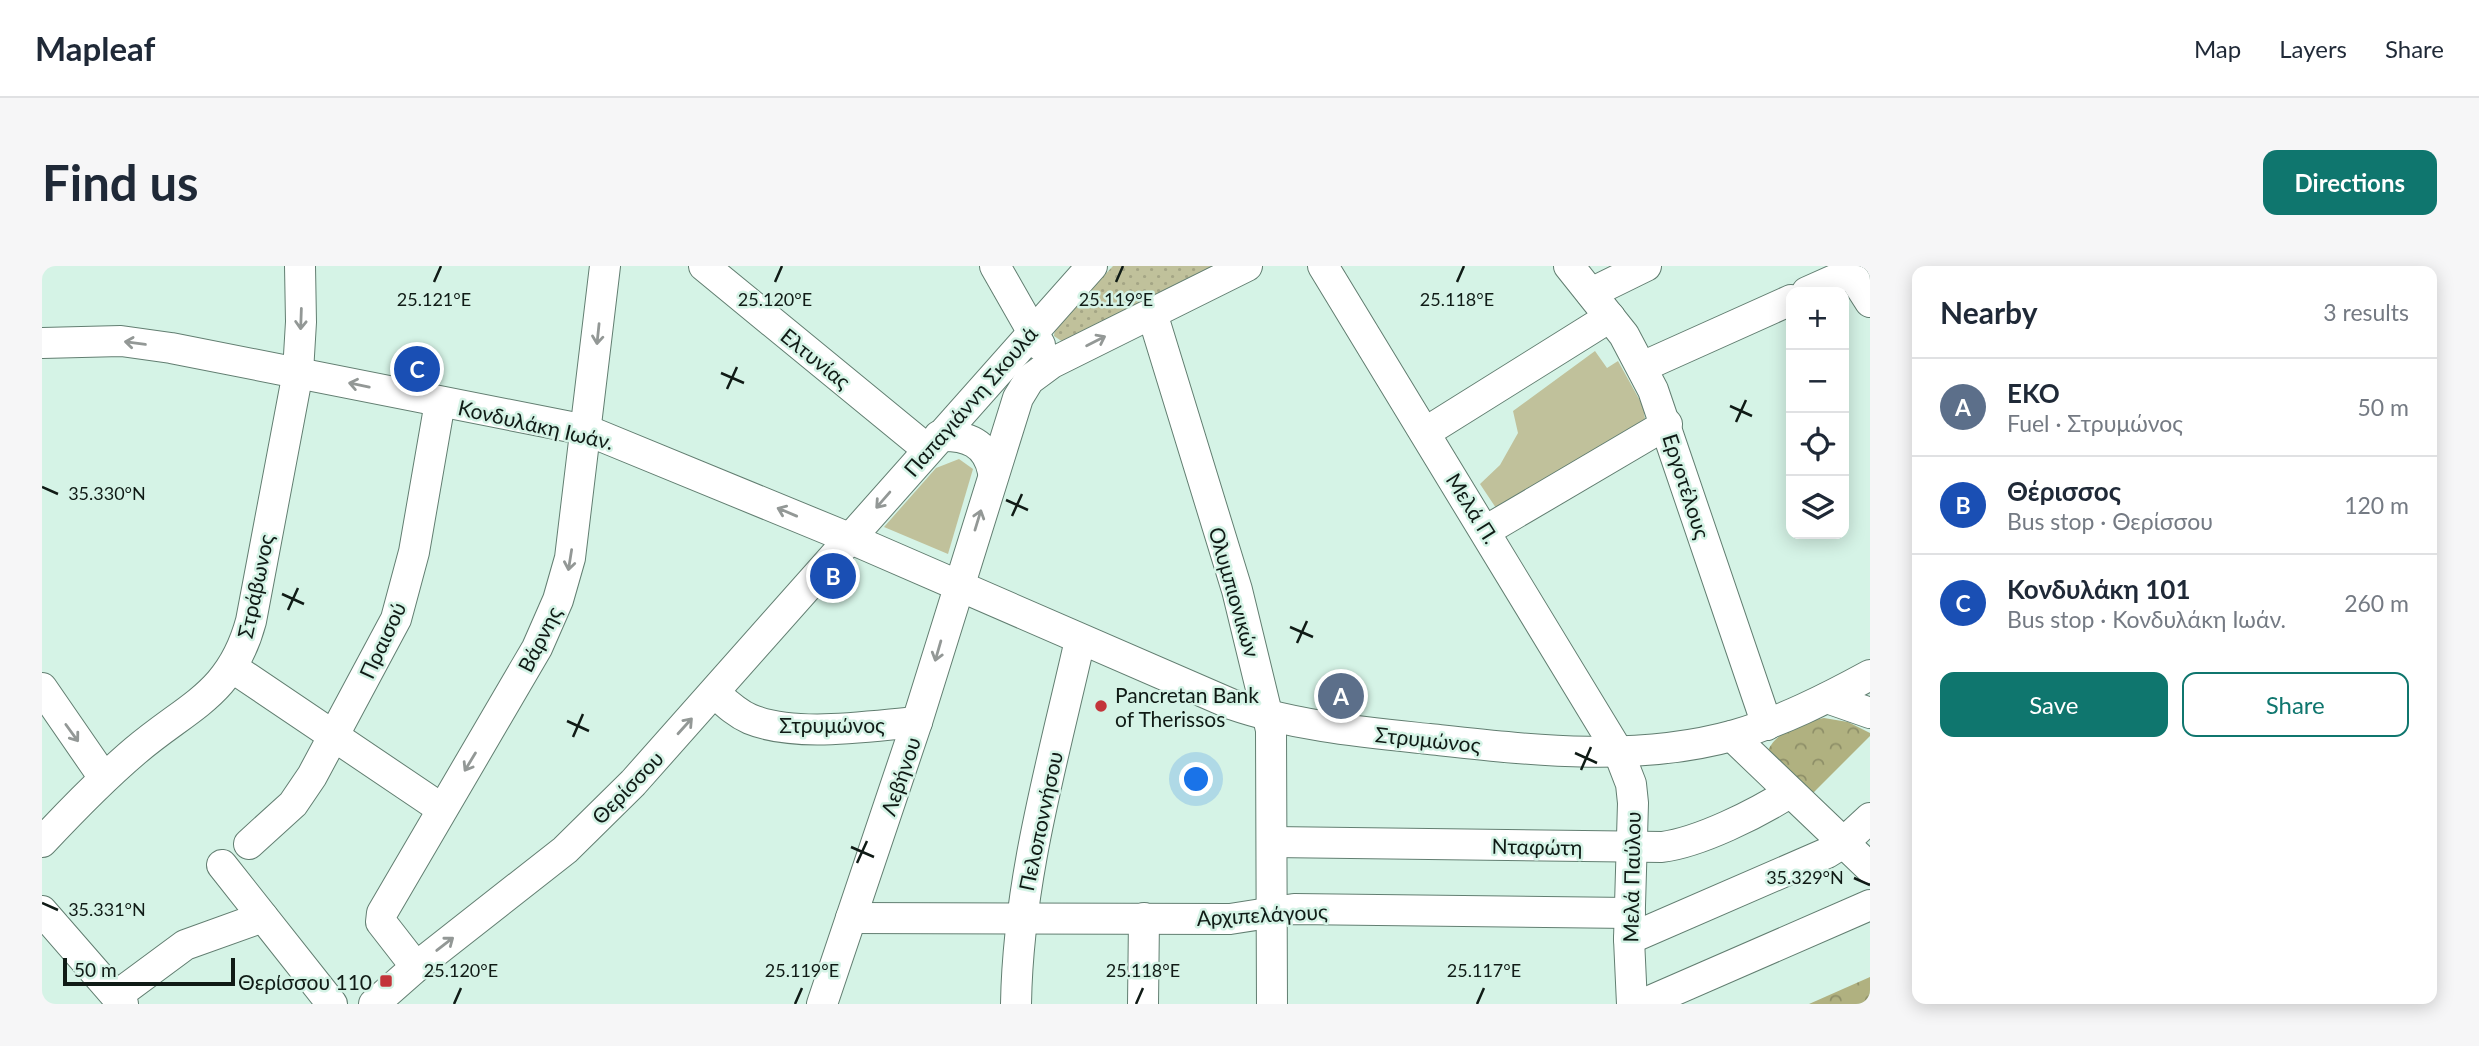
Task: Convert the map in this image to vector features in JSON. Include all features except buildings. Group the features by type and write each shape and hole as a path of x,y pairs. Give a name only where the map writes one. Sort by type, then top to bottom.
{"street":[{"name":"Στράβωνος","path":"42,842 104,778 213,691 233,668 251,621 298,372 302,322 300,266"},
{"name":"Βάρνης","path":"416,967 381,922 382,913 550,623 570,558 605,266"},
{"name":"Ελτυνίας","path":"704,266 933,443"},
{"path":"995,266 1052,363"},
{"name":"Παπαγιάννη Σκουλά","path":"849,538 1031,331 1092,266"},
{"name":"Λεβήνου","path":"822,1004 918,722 957,585 1017,398 1029,380 1052,363 1247,266"},
{"name":"Μελά Π.","path":"1323,266 1487,530 1619,752"},
{"name":"Εργοτέλους","path":"1569,266 1610,317 1642,367 1667,424 1768,725"},
{"path":"1591,293 1646,266"},
{"path":"1817,287 1850,269 1870,302"},
{"path":"1642,367 1786,302"},
{"name":"Ολυμπιονικών","path":"1152,313 1237,590 1268,715 1273,752 1272,1004"},
{"path":"1426,432 1610,317"},
{"name":"Κονδυλάκη Ιωάν.","path":"42,343 121,341 298,372 586,430 957,585"},
{"name":"Πραισού","path":"249,844 293,804 388,635 402,600 414,552 440,402"},
{"path":"1487,530 1667,424"},
{"path":"933,443 958,436 973,441 986,452 993,472"},
{"name":"Θερίσσου","path":"374,1004 416,967 565,850 633,783 715,693 849,538"},
{"name":"Στρυμώνος","path":"957,585 1231,704 1268,715 1381,734 1502,747 1619,752 1732,736 1768,725 1870,675"},
{"name":"Πελοποννήσου","path":"1016,1004 1021,917 1029,866 1080,640"},
{"path":"233,668 442,809"},
{"path":"42,688 104,778"},
{"name":"Στρυμώνος","path":"715,693 751,720 789,727 918,722"},
{"path":"1827,698 1870,713"},
{"path":"1732,736 1870,869"},
{"name":"Μελά Παύλου","path":"1619,752 1631,784 1632,1004"},
{"name":"Νταφώτη","path":"1273,842 1632,847 1677,845 1756,811 1789,793"},
{"name":"Αρχιπελάγους","path":"852,918 1230,919 1294,909 1630,926 1843,843 1870,818"},
{"path":"222,866 332,1004"},
{"path":"1643,1004 1870,905"},
{"path":"42,911 119,1000 185,945 263,917"},
{"path":"1143,1004 1144,918"}],"green space":[{"path":"1113,266 1224,266 1066,344 1054,336 1055,328"},
{"path":"1595,351 1607,368 1618,361 1643,406 1645,419 1496,508 1480,484 1500,465 1518,433 1513,411"},
{"path":"959,459 973,469 948,554 884,527 936,468"},
{"path":"1824,718 1848,722 1870,733 1870,736 1807,799 1768,750 1785,732"},
{"path":"1870,977 1870,1004 1809,1004"}],"place":[{"name":"Κονδυλάκη 101","path":"417,369"},
{"name":"Θέρισσος","path":"833,576"},
{"name":"EKO","path":"1341,696"},
{"name":"Pancretan Bank of Therissos","path":"1101,706"},
{"name":"Θερίσσου 110","path":"386,981"}]}
